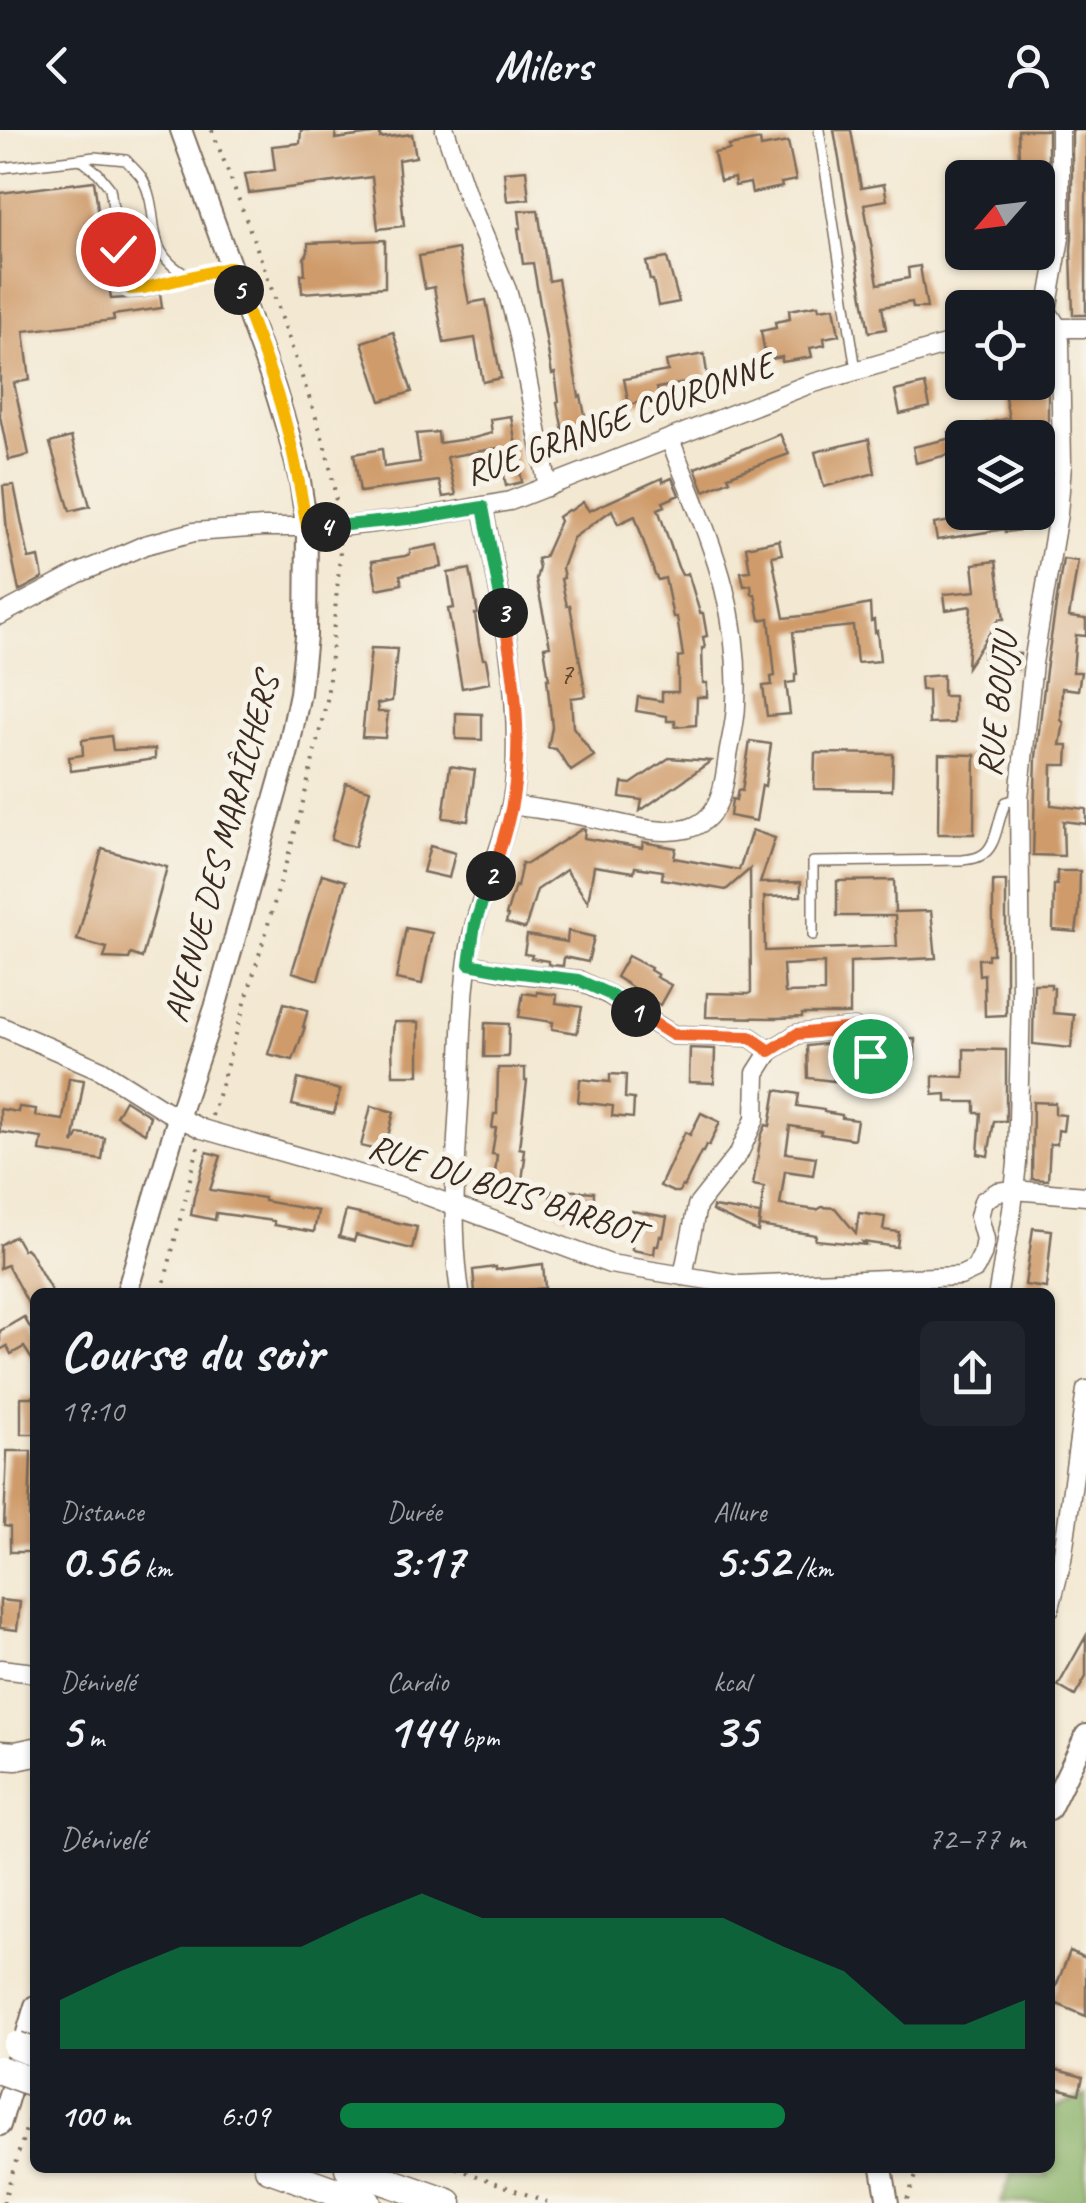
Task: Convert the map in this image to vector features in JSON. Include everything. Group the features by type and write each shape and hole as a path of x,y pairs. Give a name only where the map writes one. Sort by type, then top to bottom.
{"highway":[{"path":"0,2070 30,2081"},
{"path":"283,2173 368,2203"},
{"path":"363,2173 448,2203"}],"street":[{"name":"AVENUE DES MARAÎCHERS","path":"129,1288 288,751 306,636 309,550 300,480 279,402 180,130"},
{"path":"445,130 510,304 548,488"},
{"name":"RUE BOUJU","path":"1047,290 1060,238 1060,130"},
{"path":"1055,336 1086,328"},
{"name":"RUE BOUJU","path":"999,1288 1014,1190 1021,996 1019,798 1032,664 1058,514 1062,464 1059,335 1055,330"},
{"name":"RUE GRANGE COURONNE","path":"0,614 77,574 145,545 194,532 338,526 418,518 510,501 806,385 945,345"},
{"path":"512,805 673,830 697,824 718,806 724,790 736,702 733,624 720,567 670,439"},
{"path":"460,1288 453,1206 463,1000 475,924 512,805 517,716 512,663 483,507"},
{"path":"469,964 578,980 609,994 673,1035 750,1037 770,1051"},
{"name":"RUE DU BOIS BARBOT","path":"0,1026 101,1070 202,1130 404,1187 597,1260 683,1276 739,1285 960,1276 975,1268 982,1255 985,1239 979,1218 983,1202 997,1192 1014,1190"},
{"path":"683,1276 697,1206 739,1153 755,1119 756,1074 770,1051 797,1034 854,1028 870,1056 868,1076"},
{"path":"1014,1190 1086,1196"},
{"path":"1055,1587 1066,1542 1086,1390"},
{"path":"0,1669 30,1672"},
{"path":"1055,1799 1086,1735"},
{"path":"0,2125 30,2023"},
{"path":"883,2173 888,2203"}],"lane":[{"path":"818,130 856,370"},
{"path":"0,168 94,157 126,160 141,177 161,252 170,266 189,276"},
{"path":"80,159 110,188 124,276 130,289 231,267"},
{"path":"814,935 813,862 963,860 982,856 992,845 1006,802 1019,798"}],"path":[{"path":"163,1288 202,1130 214,1112 300,815 326,700 340,556 336,492 320,429 263,262 212,130"},
{"path":"3,2203 30,2117"},
{"path":"469,2173 550,2203"},
{"path":"906,2203 917,2173"}],"green space":[{"path":"1086,2096 1086,2203 1001,2203 1012,2173 1048,2177 1046,2173 1055,2173 1055,2108"}],"building":[{"path":"301,130 336,130 335,139 380,133 380,138 412,134 416,157 398,160 404,226 378,229 372,177 249,193 245,174 275,170 272,146 300,143"},
{"path":"834,130 851,130 861,188 884,184 887,200 864,204 878,284 909,278 908,268 920,266 927,308 913,308 912,302 882,307 886,329 869,332"},
{"path":"1018,130 1048,130 1048,160 1019,160"},
{"path":"1072,130 1086,130 1086,315 1073,315"},
{"path":"760,140 761,147 788,142 796,180 752,193 750,183 735,186 734,178 720,181 714,153"},
{"path":"526,170 529,199 507,201 504,172"},
{"path":"94,181 111,299 160,293 162,308 113,315 114,320 24,331 30,380 14,383 29,455 9,460 0,416 0,193"},
{"path":"538,210 549,281 558,279 589,435 565,440 533,263 523,264 518,228 519,211"},
{"path":"385,240 385,287 302,293 301,274 305,274 308,243"},
{"path":"458,249 469,303 486,300 501,378 483,382 475,338 444,343 434,287 425,289 419,256"},
{"path":"667,258 679,302 658,306 646,262"},
{"path":"818,305 819,309 834,307 839,335 824,338 825,345 810,348 812,357 782,362 782,357 766,360 761,331 790,319 789,310"},
{"path":"393,332 412,392 381,401 362,342"},
{"path":"704,354 708,379 657,388 659,398 629,405 624,379 668,371 666,361"},
{"path":"925,384 930,407 900,414 895,391"},
{"path":"1006,400 1048,400 1048,420 1000,420 1009,418"},
{"path":"511,416 522,482 506,486 499,448 447,457 456,495 443,497 439,481 360,492 354,454 382,449 384,467 420,462 416,434 438,432 439,443 474,438 492,433 490,419"},
{"path":"780,434 789,454 728,476 730,480 704,491 695,468"},
{"path":"71,437 90,506 70,511 50,443"},
{"path":"869,439 875,473 824,487 815,452"},
{"path":"945,440 945,455 916,463 913,447"},
{"path":"662,478 663,482 672,478 679,495 663,502 665,506 658,509 678,567 682,575 688,573 703,613 707,636 703,637 702,648 703,683 707,683 707,697 697,697 696,725 675,727 675,721 667,721 667,716 636,711 638,697 662,701 662,692 678,692 678,657 683,656 665,578 658,580 655,575 635,516 618,524 612,510 573,538 562,568 561,579 567,606 570,605 586,696 571,698 573,727 594,756 571,771 556,749 548,748 552,727 544,647 550,646 536,579 537,559 544,557 560,521 558,517 568,510 583,502 589,511"},
{"path":"14,485 29,559 39,557 43,578 19,591 3,486"},
{"path":"945,522 945,530 999,530 937,540 934,524"},
{"path":"779,540 782,554 772,556 784,618 870,604 880,661 857,663 853,626 793,632 797,674 795,682 786,683 790,714 767,716 763,686 772,685 771,677 775,676 769,618 760,620 755,594 751,585 744,586 741,572 750,571 746,547"},
{"path":"438,545 442,567 400,575 402,584 377,589 372,561"},
{"path":"1063,559 1078,561 1069,617 1086,619 1086,636 1076,635 1073,672 1081,672 1078,690 1062,688 1064,723 1060,745 1068,745 1067,765 1052,765 1051,805 1086,809 1086,824 1063,821 1064,856 1033,855 1036,757"},
{"path":"996,561 1004,619 999,619 967,667 971,606 946,610 944,594 976,591 973,564"},
{"path":"470,569 479,642 490,683 462,688 448,609 454,608 448,573"},
{"path":"371,648 397,649 392,701 377,704 378,712 388,712 385,738 362,737"},
{"path":"983,652 1020,654 1018,669 1004,668 1004,681 989,681"},
{"path":"943,675 943,696 954,696 954,723 929,724 928,690 921,690 920,677"},
{"path":"456,713 482,714 482,740 456,739"},
{"path":"111,736 113,750 155,749 155,759 71,771 69,757 83,755 82,740"},
{"path":"750,741 771,744 756,821 730,816 732,799 736,800 738,790 742,791"},
{"path":"815,753 893,754 892,790 814,789"},
{"path":"939,754 975,755 974,834 938,834"},
{"path":"669,758 711,761 640,811 642,800 620,797 622,783 631,784"},
{"path":"450,766 475,770 468,821 443,818"},
{"path":"346,783 370,790 355,847 331,840"},
{"path":"585,829 584,838 642,848 643,842 676,848 674,858 739,870 752,830 775,838 760,883 801,882 801,896 764,897 765,951 897,946 895,916 837,916 837,881 894,880 895,912 931,911 936,958 850,962 850,1014 706,1017 707,993 751,992 750,869 726,890 662,879 663,871 635,867 634,872 594,866 588,902 566,870 537,890 525,929 506,923 506,915 522,863 527,864","holes":["824,963 824,992 785,993 783,965"]},
{"path":"430,846 455,853 449,878 423,872"},
{"path":"102,849 167,867 142,958 131,954 129,959 104,958 107,948 77,940"},
{"path":"1057,871 1080,871 1076,932 1053,930"},
{"path":"322,874 346,881 318,980 292,972"},
{"path":"993,881 1006,881 1006,1015 985,1016 984,974 979,975 978,959 988,959 988,954 993,954"},
{"path":"406,928 432,933 422,984 396,979"},
{"path":"568,931 594,937 588,962 564,957 563,966 551,965 524,954 527,935 567,942"},
{"path":"628,956 671,985 660,1005 616,977"},
{"path":"1034,984 1051,984 1054,988 1053,1013 1074,1015 1071,1048 1033,1044"},
{"path":"523,993 557,995 556,1003 582,1007 577,1033 552,1029 553,1022 519,1017"},
{"path":"284,1003 308,1010 293,1060 268,1054"},
{"path":"394,1022 419,1022 419,1075 393,1075"},
{"path":"485,1023 509,1024 508,1057 484,1057"},
{"path":"915,1039 915,1060 890,1060 890,1040"},
{"path":"832,1043 834,1081 808,1078 807,1046"},
{"path":"690,1048 715,1049 714,1083 689,1082"},
{"path":"964,1049 1006,1050 1006,1121 994,1121 988,1156 978,1154 981,1113 975,1113 975,1102 946,1102 946,1094 933,1095 933,1076 964,1077"},
{"path":"498,1068 525,1068 519,1148 524,1149 525,1158 520,1196 493,1193 497,1155 492,1154 496,1128 492,1128 497,1114"},
{"path":"610,1074 626,1075 625,1098 634,1099 633,1118 612,1116 613,1106 578,1102 580,1079 610,1082"},
{"path":"69,1078 84,1080 73,1144 79,1134 105,1138 102,1160 40,1151 42,1138 0,1132 0,1109 36,1109 35,1116 63,1120"},
{"path":"298,1079 340,1090 334,1114 292,1105"},
{"path":"776,1090 799,1094 797,1106 857,1120 854,1139 790,1126 786,1153 816,1157 813,1175 785,1171 780,1205 835,1208 856,1233 859,1213 885,1217 883,1230 899,1232 897,1247 815,1240 816,1235 759,1226 764,1187 753,1185 761,1136 766,1125 770,1126"},
{"path":"125,1100 150,1116 145,1133 116,1116"},
{"path":"1033,1102 1055,1103 1055,1114 1065,1115 1057,1144 1050,1144 1048,1180 1032,1179"},
{"path":"371,1106 394,1112 384,1152 361,1146"},
{"path":"701,1113 720,1122 684,1187 673,1192 660,1186 685,1132 690,1135"},
{"path":"207,1152 221,1156 210,1190 318,1211 314,1232 274,1225 274,1221 216,1213 215,1220 191,1215"},
{"path":"551,1191 594,1192 593,1219 549,1210"},
{"path":"713,1207 760,1214 758,1232 712,1211"},
{"path":"346,1211 417,1227 412,1249 356,1235 354,1241 339,1237"},
{"path":"632,1211 667,1217 654,1254 632,1250"},
{"path":"1033,1228 1052,1230 1046,1288 1025,1285"},
{"path":"15,1236 23,1250 29,1251 50,1288 30,1288 30,1307 7,1265 0,1268 0,1245"},
{"path":"543,1264 545,1288 475,1288 473,1270"},
{"path":"24,1317 30,1327 30,1356 24,1347 11,1354 7,1346 0,1350 0,1331"},
{"path":"21,1397 30,1397 30,1434 21,1434"},
{"path":"7,1451 30,1451 30,1552 10,1552 10,1527 4,1526"},
{"path":"0,1600 20,1602 17,1630 0,1628"},
{"path":"1086,1636 1086,1677 1075,1696 1058,1686"},
{"path":"1070,1951 1086,1958 1086,2016 1055,2003 1055,1988"},
{"path":"1055,2069 1083,2077 1079,2094 1055,2087"}],"route":[{"path":"118,249 130,289 231,267 288,434 307,528 418,518 483,507 512,663 517,716 512,805 475,924 469,964 578,980 609,994 673,1035 750,1037 770,1051 797,1034 854,1028 870,1056"}]}
